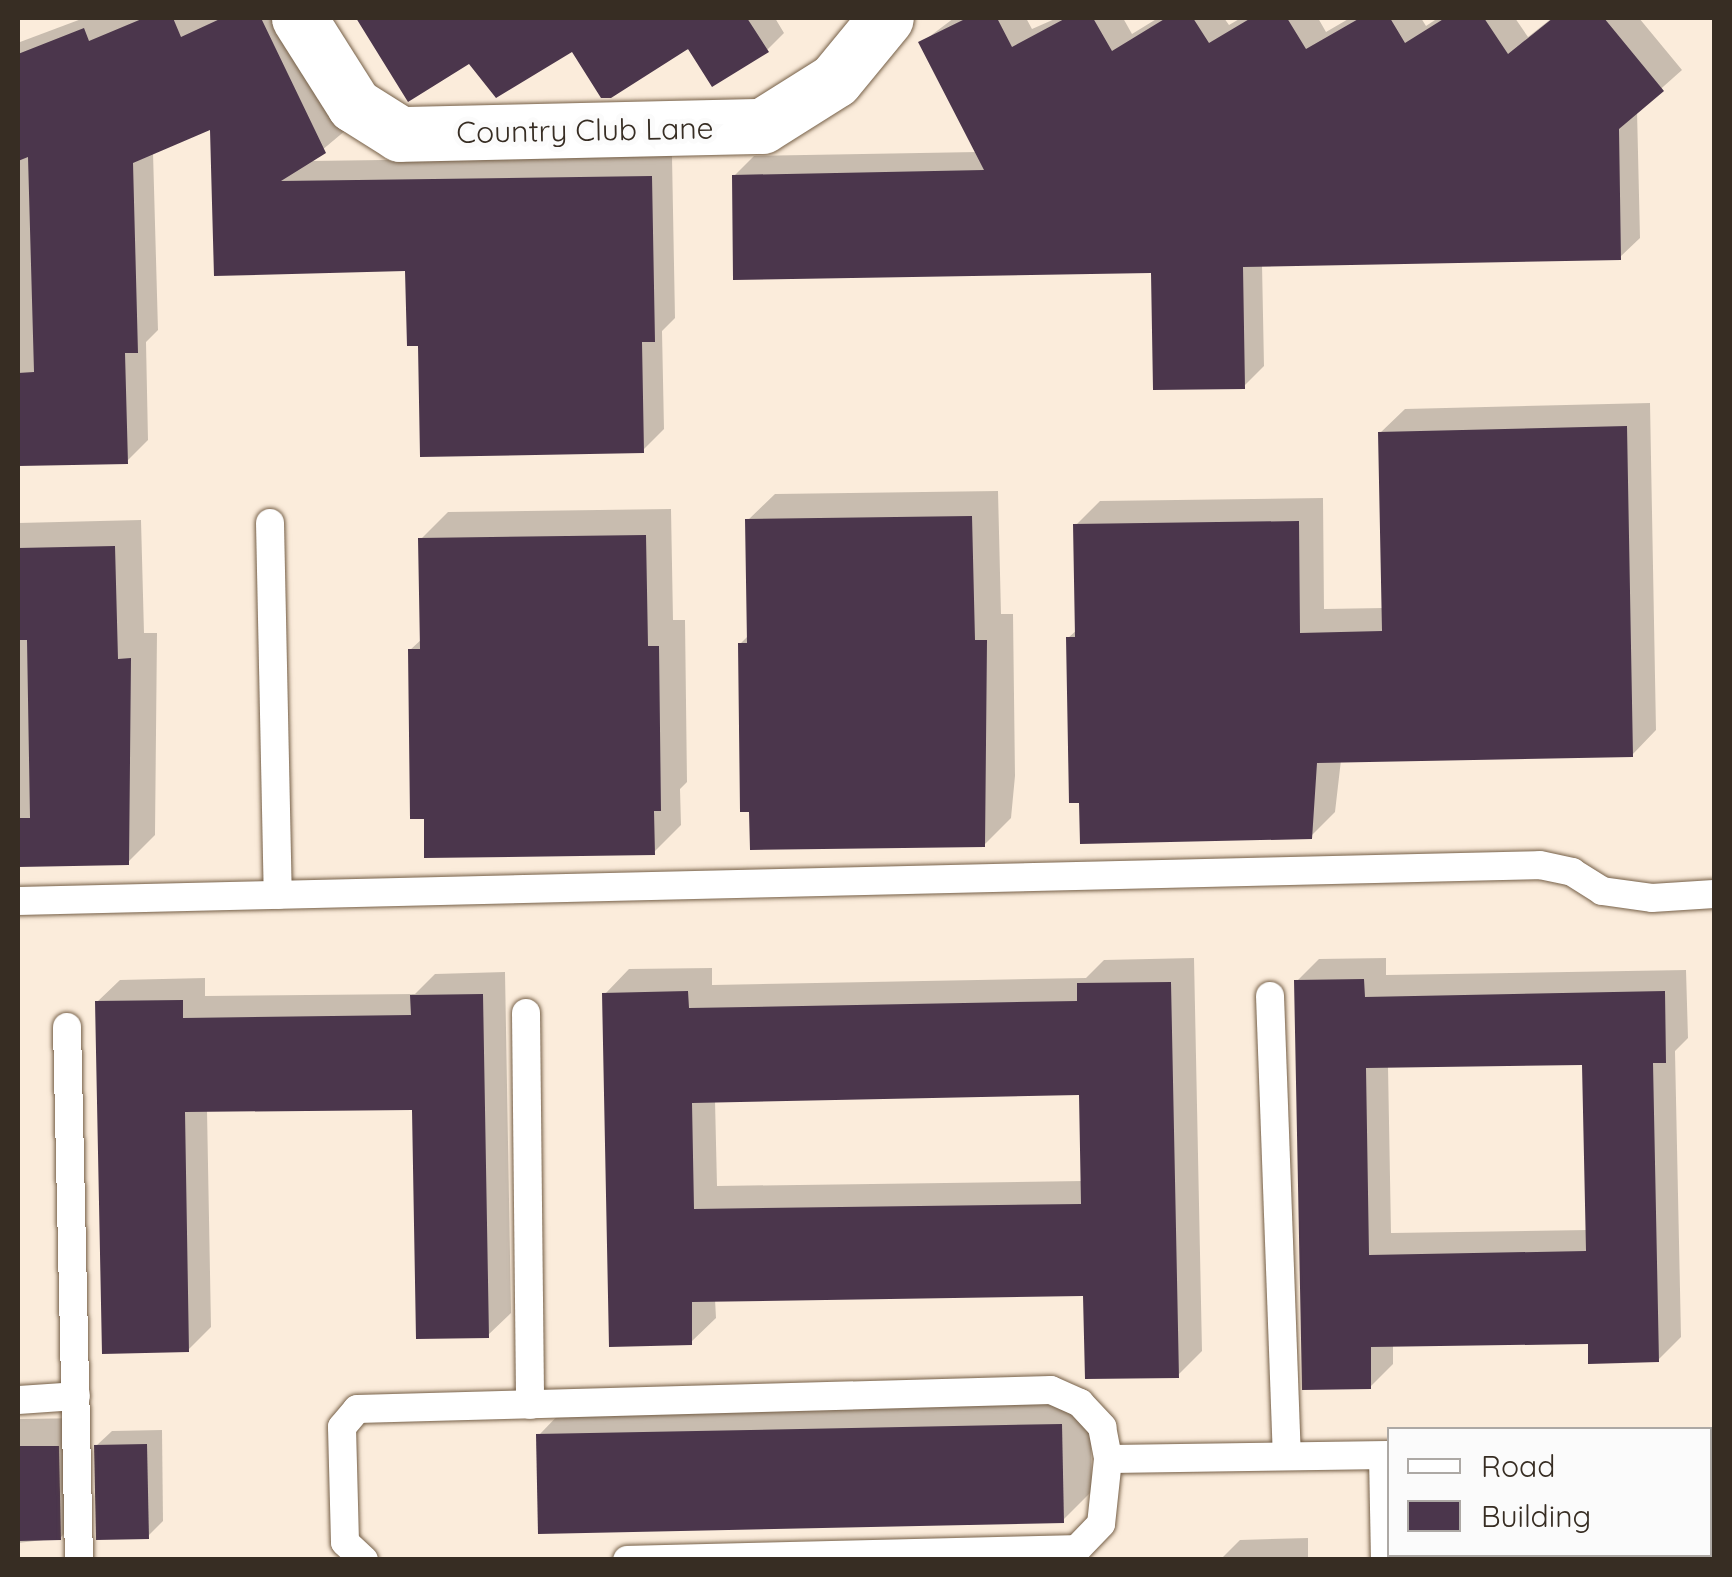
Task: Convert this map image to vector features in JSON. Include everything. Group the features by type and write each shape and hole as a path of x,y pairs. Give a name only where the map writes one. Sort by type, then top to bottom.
{"street":[{"name":"Country Club Lane","path":"299,18 354,105 400,134 762,126 834,80 886,18"}],"lane":[{"path":"270,522 278,895"},
{"path":"18,901 1540,865 1572,872 1602,891 1652,898 1714,894"},
{"path":"1270,996 1287,1456"},
{"path":"526,1013 530,1404"},
{"path":"67,1027 79,1560"},
{"path":"364,1560 344,1542 342,1427 358,1409 1052,1390 1080,1403 1102,1426 1108,1458 1101,1524 1077,1549 627,1560"},
{"path":"18,1400 76,1396"},
{"path":"1108,1458 1386,1456 1384,1560"}],"building":[{"path":"144,18 173,18 181,37 222,18 261,18 326,153 281,181 652,176 655,342 642,342 644,453 420,457 418,346 407,346 405,271 214,276 210,130 133,163 138,353 125,353 128,464 18,466 18,373 34,372 28,157 18,161 18,54 84,28 89,41"},
{"path":"356,18 747,18 769,52 712,87 688,49 611,98 601,98 572,52 496,98 469,64 408,102"},
{"path":"967,18 997,18 1012,47 1066,18 1093,18 1112,51 1166,18 1193,18 1209,43 1251,18 1287,18 1306,49 1360,18 1390,18 1405,43 1445,18 1484,18 1508,54 1553,18 1604,18 1664,91 1619,129 1621,260 1243,267 1245,389 1153,390 1151,273 733,280 732,175 984,170 918,42"},
{"path":"1627,426 1633,757 1317,763 1312,839 1080,844 1079,803 1069,803 1066,637 1075,637 1073,524 1299,521 1300,633 1382,631 1378,432"},
{"path":"972,516 975,640 987,640 985,847 750,850 749,812 740,812 738,643 747,643 745,519"},
{"path":"646,535 648,646 659,646 661,811 654,811 655,855 424,858 424,819 410,819 408,649 420,649 418,538"},
{"path":"115,546 118,659 131,658 129,865 18,867 18,818 30,818 27,640 18,640 18,548"},
{"path":"1364,979 1365,997 1665,991 1666,1063 1653,1063 1659,1362 1588,1364 1588,1344 1371,1347 1371,1389 1302,1390 1294,980","holes":["1582,1065 1586,1251 1369,1255 1366,1068"]},
{"path":"1171,982 1179,1378 1085,1379 1083,1296 692,1302 692,1345 609,1347 602,993 688,991 689,1008 1077,1001 1077,983","holes":["1079,1095 1081,1204 694,1209 692,1103"]},
{"path":"483,994 489,1338 416,1339 412,1110 185,1112 189,1352 102,1354 95,1001 183,1000 183,1018 411,1015 410,995"},
{"path":"1062,1424 1064,1523 538,1534 536,1434"},
{"path":"147,1444 149,1539 96,1540 94,1445"},
{"path":"18,1446 59,1446 61,1540 18,1541"}]}
